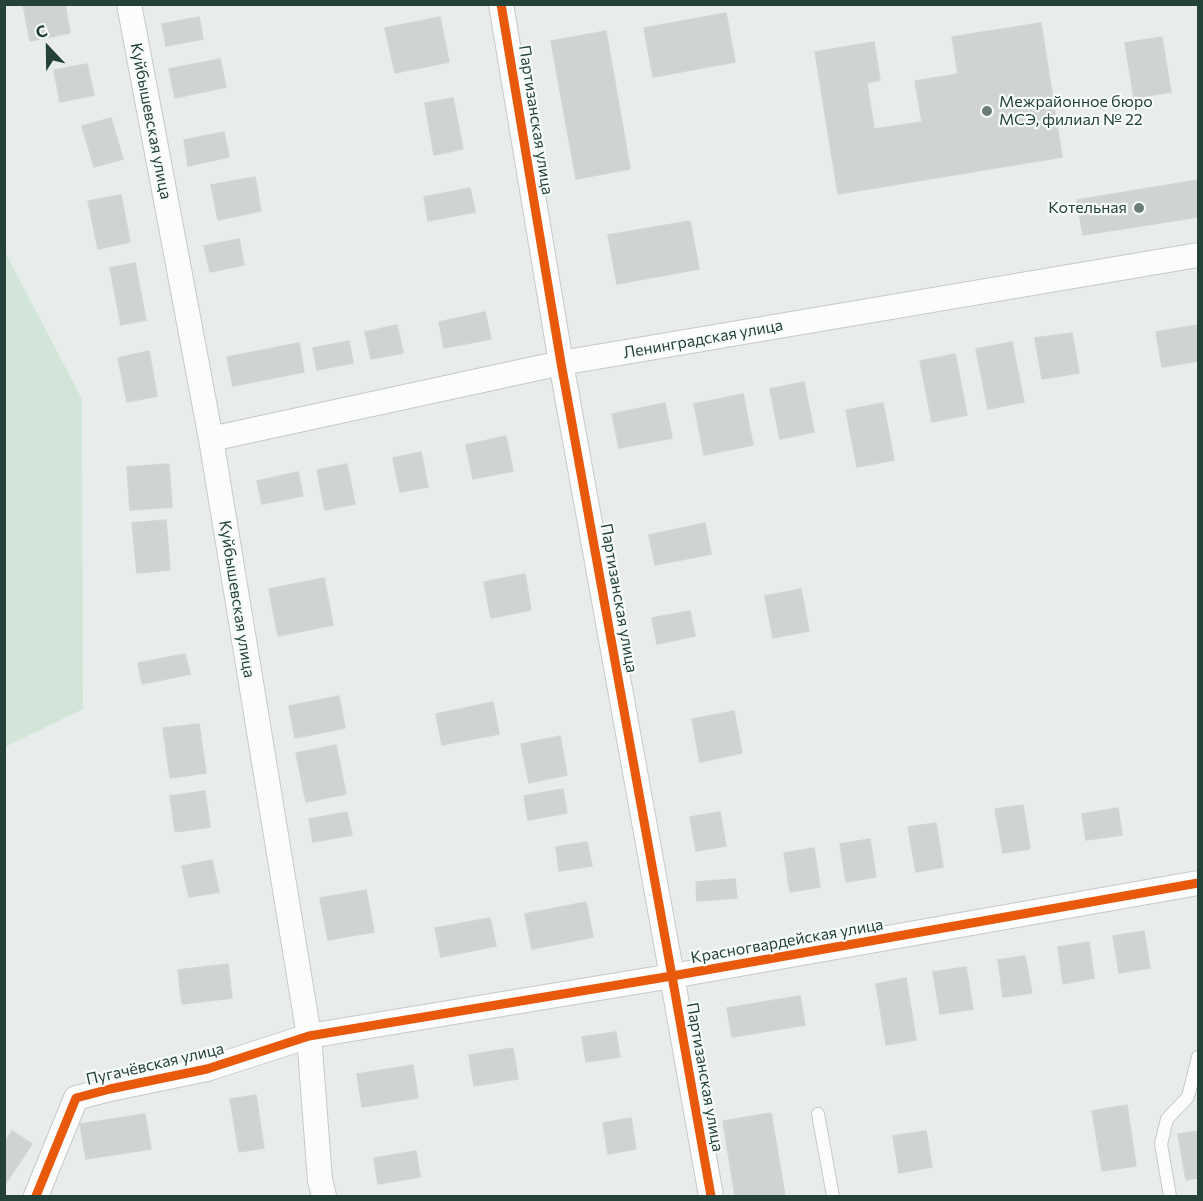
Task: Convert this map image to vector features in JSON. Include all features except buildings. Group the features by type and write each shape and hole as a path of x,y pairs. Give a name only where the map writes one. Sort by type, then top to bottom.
{"street":[{"name":"Куйбышевская улица","path":"129,4 211,439 309,1036 320,1180 324,1197"},
{"name":"Партизанская улица","path":"501,4 561,363 711,1197"},
{"name":"Ленинградская улица","path":"211,439 561,363 1198,255"},
{"name":"Красногвардейская улица","path":"309,1036 672,976 1198,883"},
{"name":"Пугачёвская улица","path":"36,1197 76,1098 207,1069 309,1036"}],"lane":[{"path":"1170,1197 1161,1144 1167,1119 1188,1096 1198,1057"},
{"path":"818,1114 833,1197"}],"green space":[{"path":"4,250 82,399 83,709 5,747"}],"cycle path":[{"path":"501,4 561,363 711,1196"},
{"path":"36,1196 76,1098 207,1069 309,1036 672,976 1198,883"}],"place":[{"name":"Межрайонное бюро МСЭ, филиал № 22","path":"987,111"},
{"name":"Котельная","path":"1139,208"}]}
